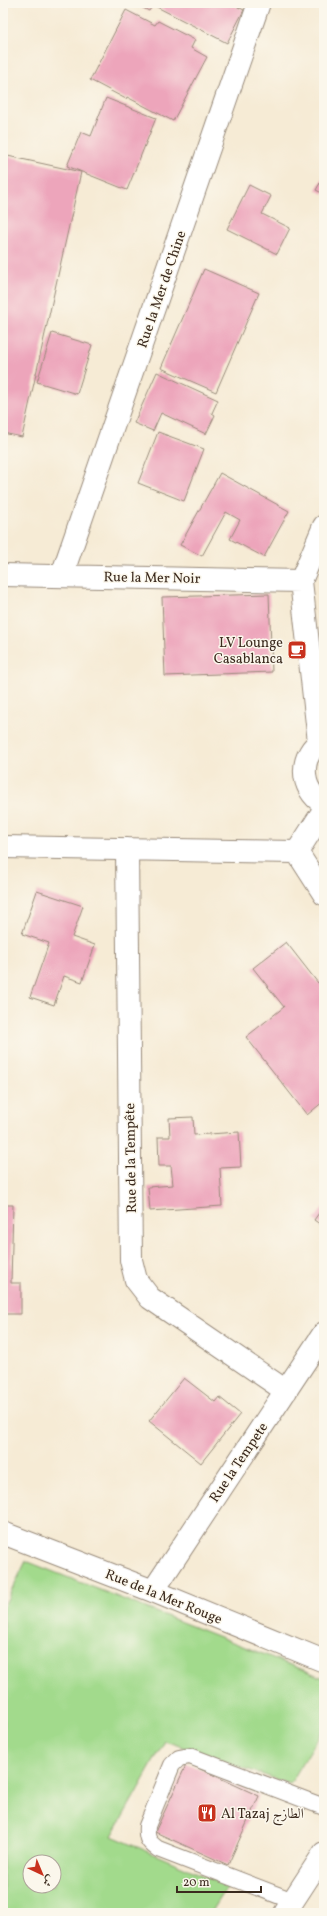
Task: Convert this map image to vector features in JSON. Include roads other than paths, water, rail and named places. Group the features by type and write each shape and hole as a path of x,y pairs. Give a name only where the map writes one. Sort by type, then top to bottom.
{"street":[{"name":"Rue la Mer de Chine","path":"62,575 259,3"},
{"path":"324,526 301,581 321,741 310,751 305,763 304,776 308,788 316,799 324,804"},
{"name":"Rue la Mer Noir","path":"3,575 301,581"},
{"path":"297,852 324,810"},
{"path":"3,847 297,852"},
{"name":"Rue de la Tempête","path":"127,849 131,1260 136,1280 150,1298 286,1391"},
{"path":"297,852 324,894"},
{"name":"Rue la Tempete","path":"152,1590 324,1333"},
{"name":"Rue de la Mer Rouge","path":"3,1532 152,1590 324,1661"},
{"path":"289,1907 324,1853"}],"lane":[{"path":"289,1907 158,1849 149,1843 146,1836 147,1826 172,1765 179,1758 190,1756 324,1807"}],"place":[{"name":"LV Lounge Casablanca","path":"297,650"},
{"name":"Al Tazaj الطازج","path":"207,1813"}]}
